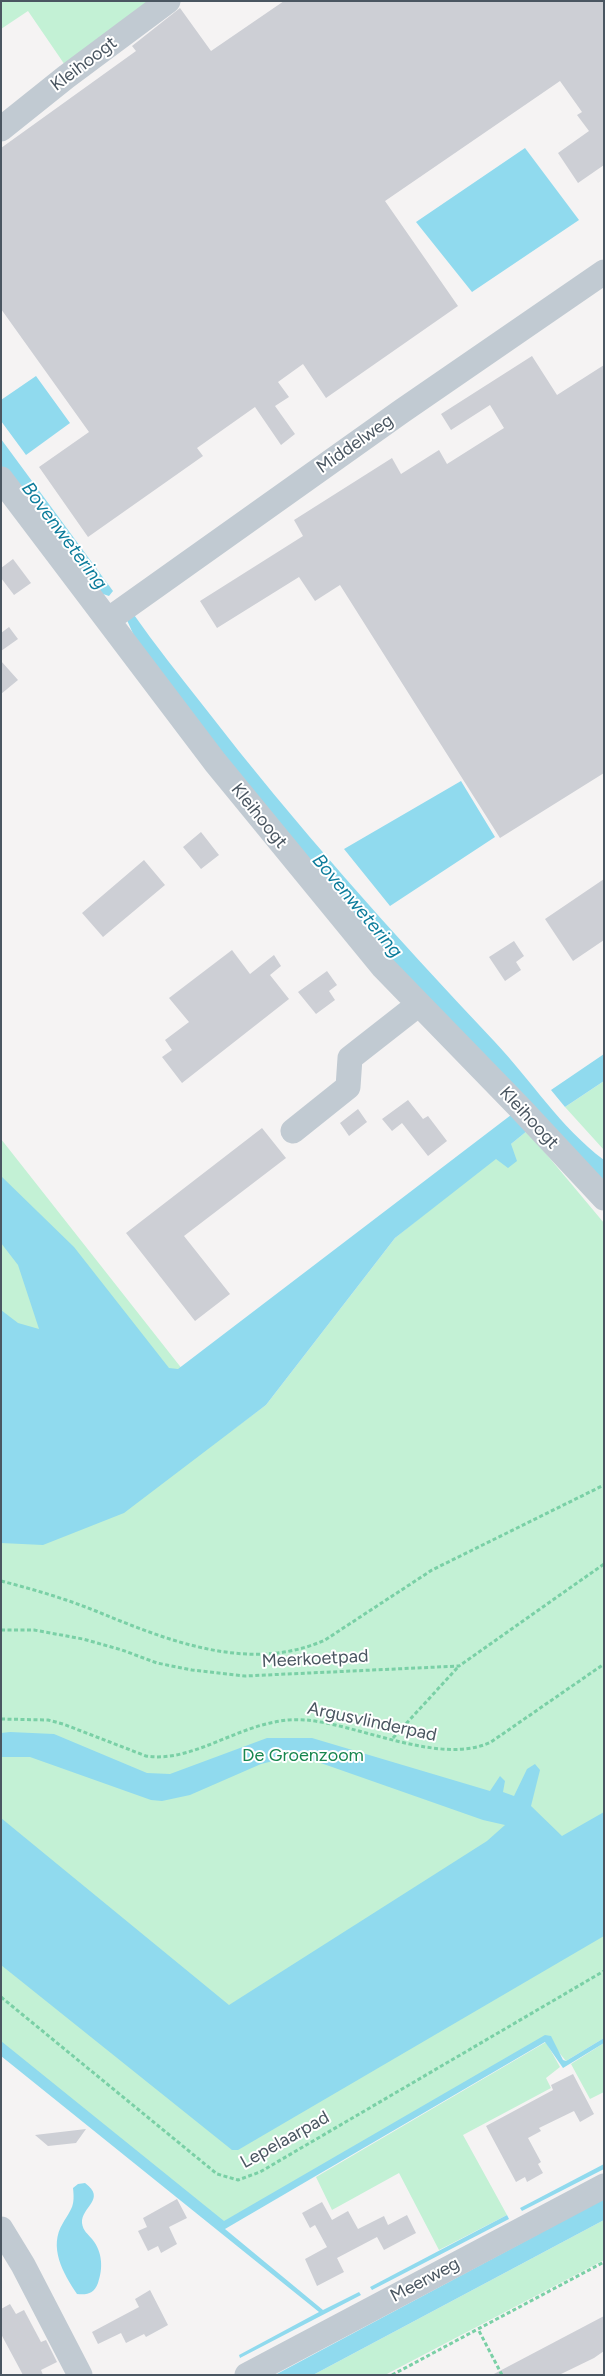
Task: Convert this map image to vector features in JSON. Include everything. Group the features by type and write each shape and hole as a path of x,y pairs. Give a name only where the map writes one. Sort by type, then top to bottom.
{"street":[{"name":"Kleihoogt","path":"1,129 66,77 168,1"},
{"name":"Middelweg","path":"108,620 402,411 604,272"},
{"name":"Kleihoogt","path":"1,479 221,770 383,967 521,1108 604,1198"},
{"path":"293,1131 348,1087 350,1058 419,1004"},
{"name":"Meerweg","path":"247,2375 604,2186"},
{"path":"1,2230 23,2265 80,2375"}],"path":[{"path":"1,1581 68,1600 146,1632 205,1650 265,1654 288,1652 310,1647 324,1640 432,1570 604,1484"},
{"path":"393,1738 458,1666 604,1564"},
{"name":"Meerkoetpad","path":"1,1630 34,1630 83,1639 122,1650 157,1663 192,1670 246,1676 458,1666"},
{"name":"Argusvlinderpad","path":"1,1720 56,1722 146,1756 159,1758 172,1757 189,1752 251,1727 290,1720 322,1723 441,1750 480,1748 566,1692 604,1664"},
{"name":"Lepelaarpad","path":"1,1997 217,2174 238,2180 260,2172 604,1971"},
{"path":"392,2375 604,2262"},
{"path":"478,2329 502,2375"}],"green space":[{"path":"1,1 154,1 67,68 28,11 1,29"},
{"path":"604,1081 604,1150 565,1107"},
{"name":"De Groenzoom","path":"527,1131 604,1223 604,2038 566,2061 547,2038 222,2228 1,2048 1,1139 231,1431 266,1405 395,1238"},
{"path":"546,2042 560,2067 546,2078 551,2088 463,2135 507,2215 439,2250 399,2173 332,2210 316,2177"},
{"path":"604,2043 604,2092 590,2099 571,2064"},
{"path":"604,2220 604,2260 385,2375 313,2375"}],"water":[{"path":"525,148 579,220 472,292 416,222"},
{"path":"36,376 70,423 26,455 1,421 1,400"},
{"name":"Bovenwetering","path":"1,439 113,591 109,596 100,593 1,469"},
{"name":"Bovenwetering","path":"132,612 239,752 309,837 508,1056 573,1133 604,1160 604,1191 357,929 135,638 126,618"},
{"path":"461,781 495,837 390,906 344,849"},
{"path":"604,1054 604,1081 565,1107 551,1090"},
{"path":"511,1115 527,1131 511,1144 517,1161 508,1168 496,1159 395,1238 266,1405 124,1513 43,1545 1,1543 1,1310 18,1323 39,1329 18,1265 1,1243 1,1176 74,1247 169,1368 178,1369"},
{"path":"1,1733 54,1734 147,1773 170,1774 267,1738 312,1738 490,1791 500,1776 505,1781 503,1792 514,1796 527,1769 535,1764 540,1770 531,1806 562,1836 604,1812 604,1936 238,2150 232,2150 1,1965 1,1818 229,2005 487,1841 505,1825 483,1820 315,1761 281,1759 261,1764 190,1795 162,1801 151,1800 30,1757 1,1757"},
{"path":"545,2035 551,2036 563,2060 566,2061 604,2038 604,2043 563,2068 545,2042 225,2229 323,2310 359,2292 361,2295 240,2358 239,2355 319,2312 1,2056 1,2041 224,2221"},
{"path":"604,2164 604,2169 522,2211 520,2208"},
{"path":"85,2183 94,2194 82,2223 96,2244 101,2266 100,2278 94,2290 87,2294 77,2294 62,2269 57,2250 57,2241 59,2232 72,2207 74,2199 73,2188 78,2184"},
{"path":"604,2199 604,2220 313,2375 275,2375"},
{"path":"507,2215 509,2219 372,2290 370,2287"}],"building":[{"path":"284,1 604,1 604,165 578,183 558,153 589,131 577,115 582,112 560,81 385,201 458,306 326,398 303,364 278,382 289,397 275,406 295,434 281,445 255,407 197,448 203,456 88,537 39,467 89,432 1,309 1,148 136,51 132,46 180,8 211,51"},
{"path":"532,356 557,395 604,365 604,773 500,838 340,585 315,601 299,577 217,628 200,601 303,536 294,520 392,458 401,474 439,450 447,464 504,428 490,405 451,430 441,414"},
{"path":"13,559 31,583 14,595 1,578 1,568"},
{"path":"9,627 18,639 1,651 1,633"},
{"path":"1,661 18,680 1,694"},
{"path":"201,832 219,855 201,869 183,847"},
{"path":"144,860 165,885 103,937 82,913"},
{"path":"604,879 604,940 573,961 545,919"},
{"path":"514,941 524,956 516,962 521,970 505,981 489,957"},
{"path":"232,950 250,974 274,955 281,966 270,975 289,999 182,1083 162,1057 172,1050 165,1040 189,1022 169,998"},
{"path":"327,971 337,985 329,991 335,1000 316,1014 298,992"},
{"path":"408,1100 423,1119 428,1116 447,1141 428,1156 402,1123 392,1131 382,1119"},
{"path":"358,1109 367,1122 349,1136 340,1123"},
{"path":"262,1128 286,1158 184,1236 230,1294 195,1321 126,1233"},
{"path":"573,2074 594,2114 580,2122 574,2111 539,2128 541,2131 528,2138 541,2162 538,2164 543,2173 527,2182 525,2177 516,2182 486,2126 553,2090 551,2085"},
{"path":"86,2129 76,2143 48,2146 35,2135"},
{"path":"177,2199 187,2218 169,2227 177,2244 161,2253 158,2246 148,2251 138,2231 147,2227 143,2218"},
{"path":"322,2202 332,2220 348,2211 358,2229 384,2216 388,2225 407,2215 416,2233 384,2250 377,2237 337,2258 344,2272 317,2286 305,2259 327,2247 315,2225 310,2228 302,2213"},
{"path":"150,2290 168,2325 146,2337 144,2334 126,2343 121,2333 98,2344 92,2332 139,2307 135,2299"},
{"path":"10,2304 16,2314 24,2310 41,2342 46,2340 57,2362 41,2370 43,2375 23,2375 1,2334 1,2309"},
{"path":"604,2316 604,2351 594,2358 559,2375 492,2375"}]}
